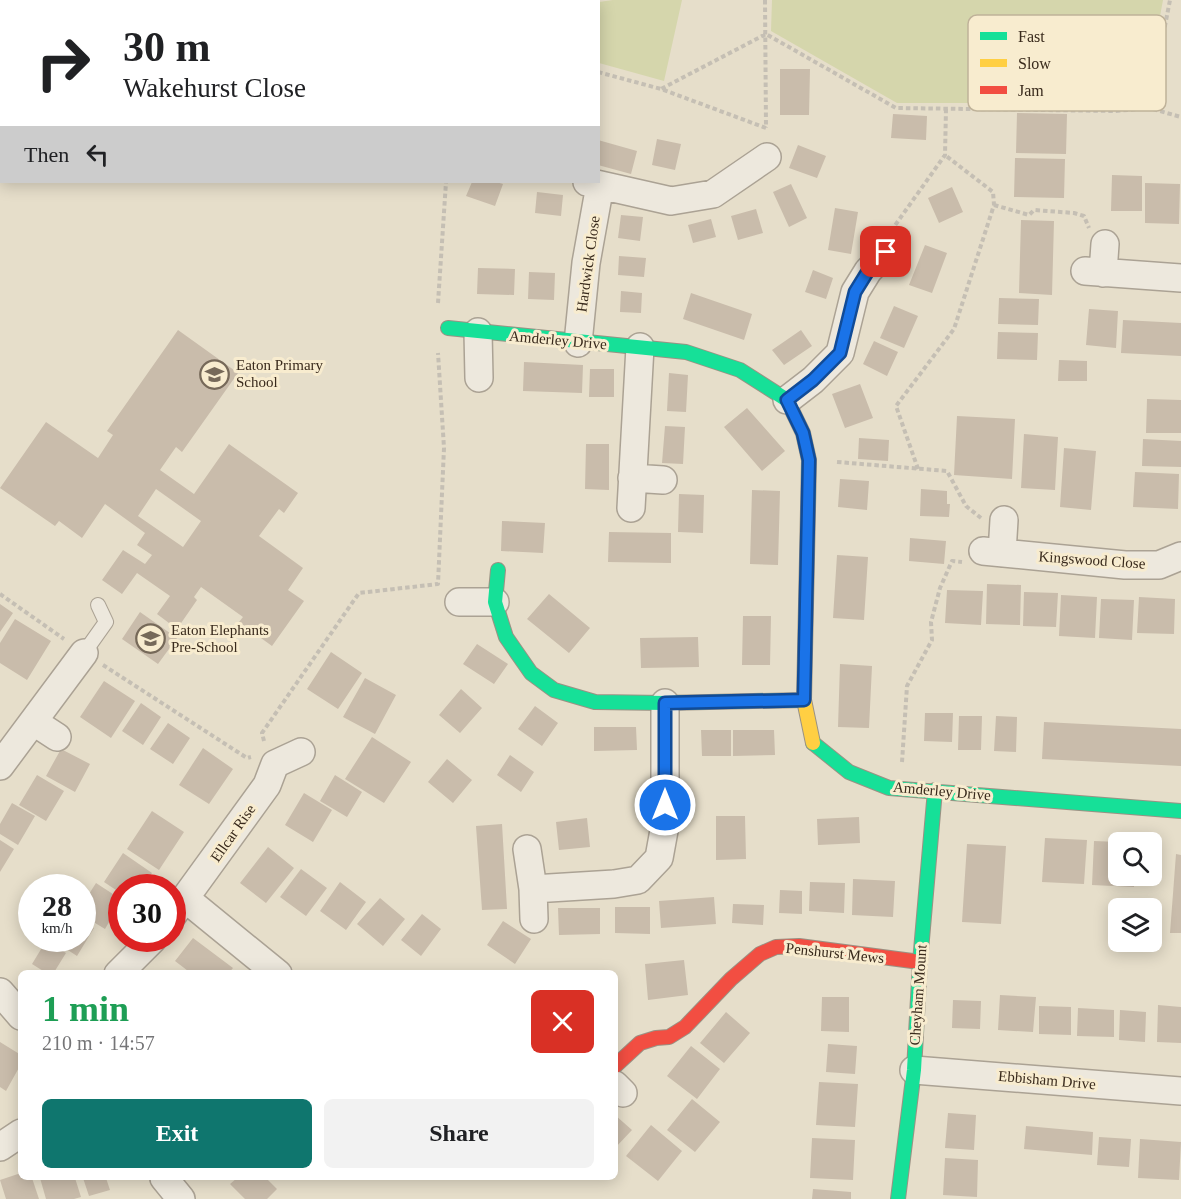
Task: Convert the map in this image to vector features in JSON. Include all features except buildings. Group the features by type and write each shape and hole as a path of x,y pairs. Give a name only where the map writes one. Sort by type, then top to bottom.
{"street":[{"name":"Hardwick Close","path":"578,343 593,183 671,201 713,194 767,157"},
{"path":"1105,244 1094,272 1181,279"},
{"path":"787,400 813,380 840,353 855,292 868,271 886,252"},
{"name":"Amderley Drive","path":"448,328 578,343 686,352 740,370 787,400 803,433 809,460 804,700 814,745 849,772 889,788 1181,811"},
{"path":"478,332 479,378"},
{"path":"631,508 639,347"},
{"path":"632,478 663,480"},
{"path":"992,552 1004,520"},
{"name":"Kingswood Close","path":"992,552 1125,565 1159,565 1181,556"},
{"path":"498,570 495,602 506,637 531,673 554,690 595,702 804,700"},
{"path":"459,602 495,602"},
{"path":"0,766 84,653"},
{"path":"533,889 614,884 638,880 659,858 665,825 665,703"},
{"path":"34,722 57,737"},
{"path":"271,758 301,752"},
{"name":"Ellcar Rise","path":"186,898 267,785 271,758"},
{"name":"Cheyham Mount","path":"898,1199 914,1070 920,962 935,790"},
{"path":"527,849 533,889 534,919"},
{"name":"Ellcar Rise","path":"186,913 272,970"},
{"name":"Penshurst Mews","path":"618,1063 640,1043 669,1037 686,1027 731,979 760,954 776,947 799,946 920,962"},
{"path":"122,970 140,952"},
{"path":"0,992 18,1013"},
{"name":"Ebbisham Drive","path":"914,1070 1181,1091"},
{"path":"0,1147 18,1135"},
{"path":"166,1180 181,1199"}],"lane":[{"path":"84,653 106,622 98,605"}],"path":[{"path":"765,0 767,157"},
{"path":"1166,21 1170,0"},
{"path":"661,89 766,34"},
{"path":"766,34 896,108 968,109"},
{"path":"600,73 661,89 766,128"},
{"path":"886,252 892,228 945,155 946,109"},
{"path":"1160,111 1181,117"},
{"path":"918,469 896,406 954,329 994,205 993,192 945,155"},
{"path":"438,303 446,183"},
{"path":"994,205 1029,215 1034,210 1084,216 1089,236 1105,244"},
{"path":"0,594 84,653 248,758 271,758 262,734 359,593 438,584 444,448 438,349"},
{"path":"809,460 947,471 966,506 981,518 992,552 978,563 952,561 940,588 931,622 932,640 907,686 900,788"}],"green space":[{"path":"682,0 664,81 600,63 600,2"},
{"path":"772,0 1163,0 1160,15 968,15 968,103 897,103 771,31"}],"traffic: fast":[{"path":"448,328 686,352 740,370 787,400 803,433 809,460 808,509"},
{"path":"498,570 495,602 506,637 531,673 554,690 595,702 804,700"},
{"path":"813,743 849,772 889,788 1181,811"},
{"path":"898,1199 914,1070 920,962 935,790"}],"traffic: slow":[{"path":"808,509 804,700 813,743"}],"traffic: jam":[{"path":"618,1063 640,1043 669,1037 685,1027 731,979 760,954 776,947 799,946 920,962"}],"place":[{"name":"Eaton Primary School","path":"215,374"},
{"name":"Eaton Elephants Pre-School","path":"150,639"}],"route":[{"path":"665,805 665,703 804,700 809,460 803,433 787,400 813,380 840,353 855,292 868,271 886,252"}]}
